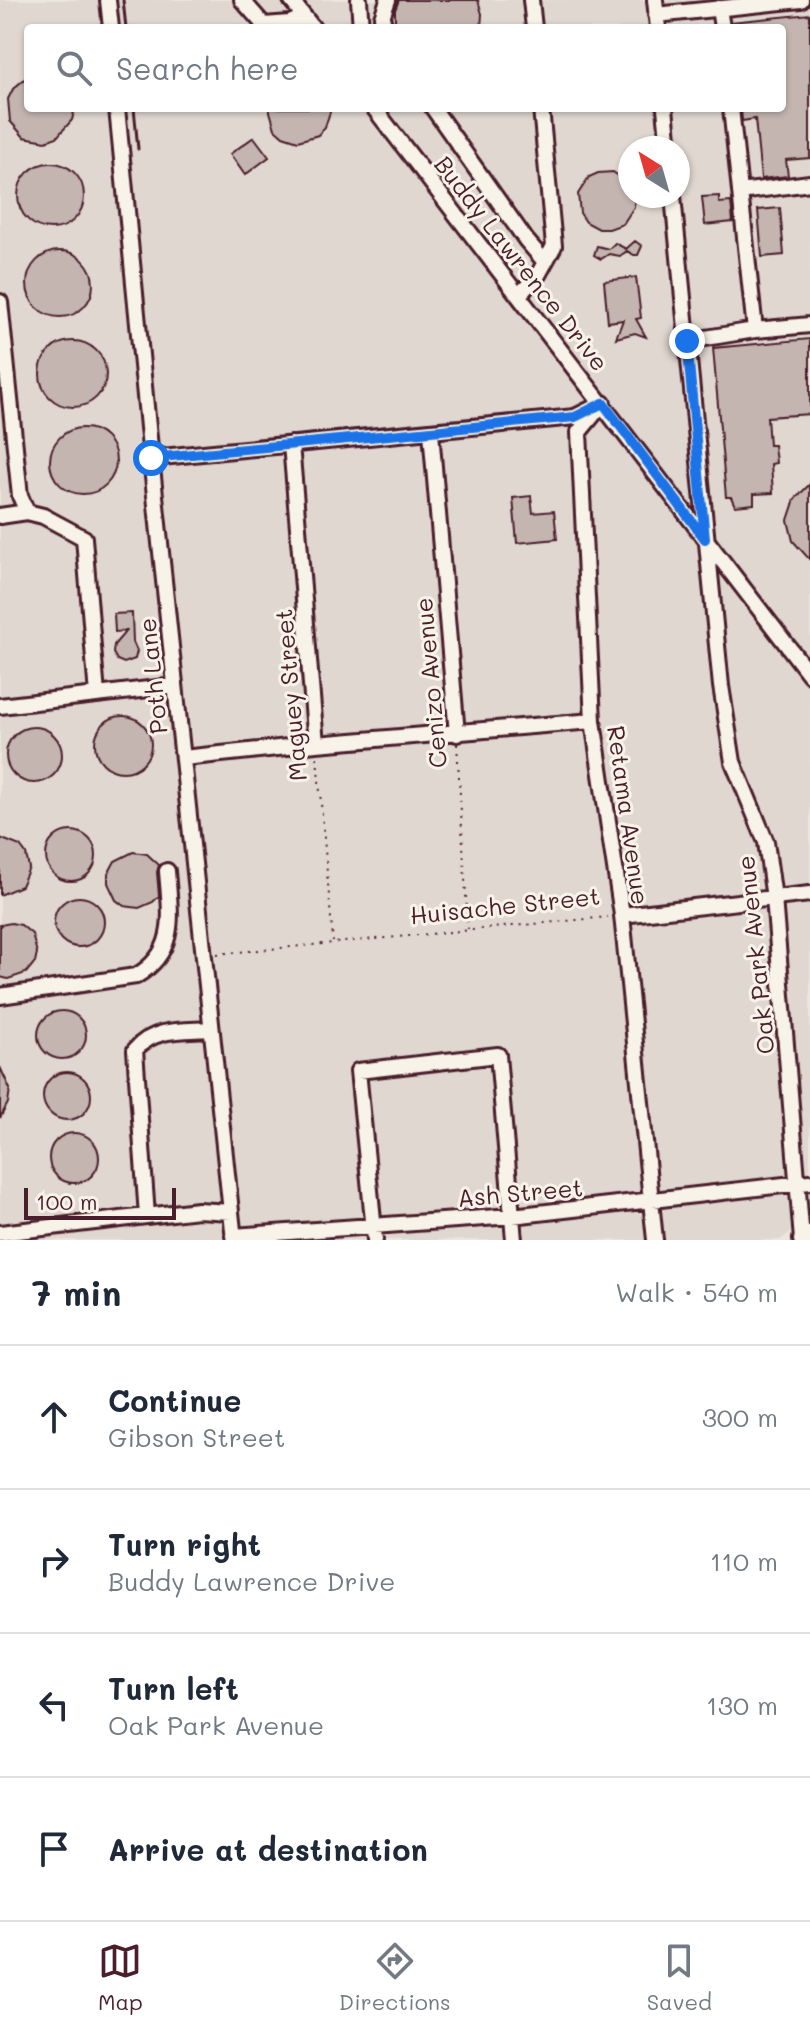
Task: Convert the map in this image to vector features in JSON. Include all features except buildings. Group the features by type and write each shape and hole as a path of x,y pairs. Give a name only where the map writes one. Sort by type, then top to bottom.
{"main road":[{"path":"803,1240 810,1235"}],"street":[{"path":"108,0 111,24"},
{"path":"242,0 263,24"},
{"path":"291,0 308,22"},
{"path":"348,0 361,22"},
{"path":"359,0 361,22"},
{"path":"384,24 382,17 388,0"},
{"path":"531,0 534,24"},
{"path":"656,14 801,0"},
{"path":"719,8 721,24"},
{"path":"277,24 308,22"},
{"name":"Poth Lane","path":"117,112 234,1238"},
{"name":"Buddy Lawrence Drive","path":"377,112 810,675"},
{"path":"436,112 526,240 545,262"},
{"path":"519,295 538,275 554,246 541,112"},
{"path":"665,112 668,136"},
{"path":"731,112 755,330"},
{"path":"740,192 810,183"},
{"name":"Oak Park Avenue","path":"674,208 721,686 733,762 766,842 774,898 804,1183 803,1240"},
{"path":"0,302 3,368 20,496 27,512"},
{"path":"687,341 810,325"},
{"path":"151,458 575,417 603,403"},
{"name":"Retama Avenue","path":"603,403 579,432 593,721 622,915 655,1240"},
{"name":"Cenizo Avenue","path":"431,432 457,734"},
{"name":"Maguey Street","path":"291,444 316,744"},
{"path":"0,516 27,512 43,516 84,538 97,695"},
{"path":"0,706 175,686"},
{"path":"183,758 593,721"},
{"path":"0,996 136,976 153,966 163,950 170,923 167,871"},
{"name":"Huisache Street","path":"622,915 810,894"},
{"path":"147,1216 135,1050 144,1038 156,1034 211,1029"},
{"path":"374,1233 358,1071 498,1055 514,1240"},
{"name":"Ash Street","path":"234,1238 374,1233 804,1183"},
{"path":"0,1233 198,1210 231,1212"}],"path":[{"name":"Cenizo Avenue","path":"457,734 468,931"},
{"name":"Maguey Street","path":"316,744 333,943"},
{"name":"Huisache Street","path":"204,955 622,915"}],"shaded area":[{"path":"0,0 810,0 810,1218 780,1240 0,1240"}],"railway":[{"path":"123,0 126,24"},
{"path":"134,112 138,149"}],"route":[{"path":"151,458 575,417 603,403 705,539 687,341"}]}
